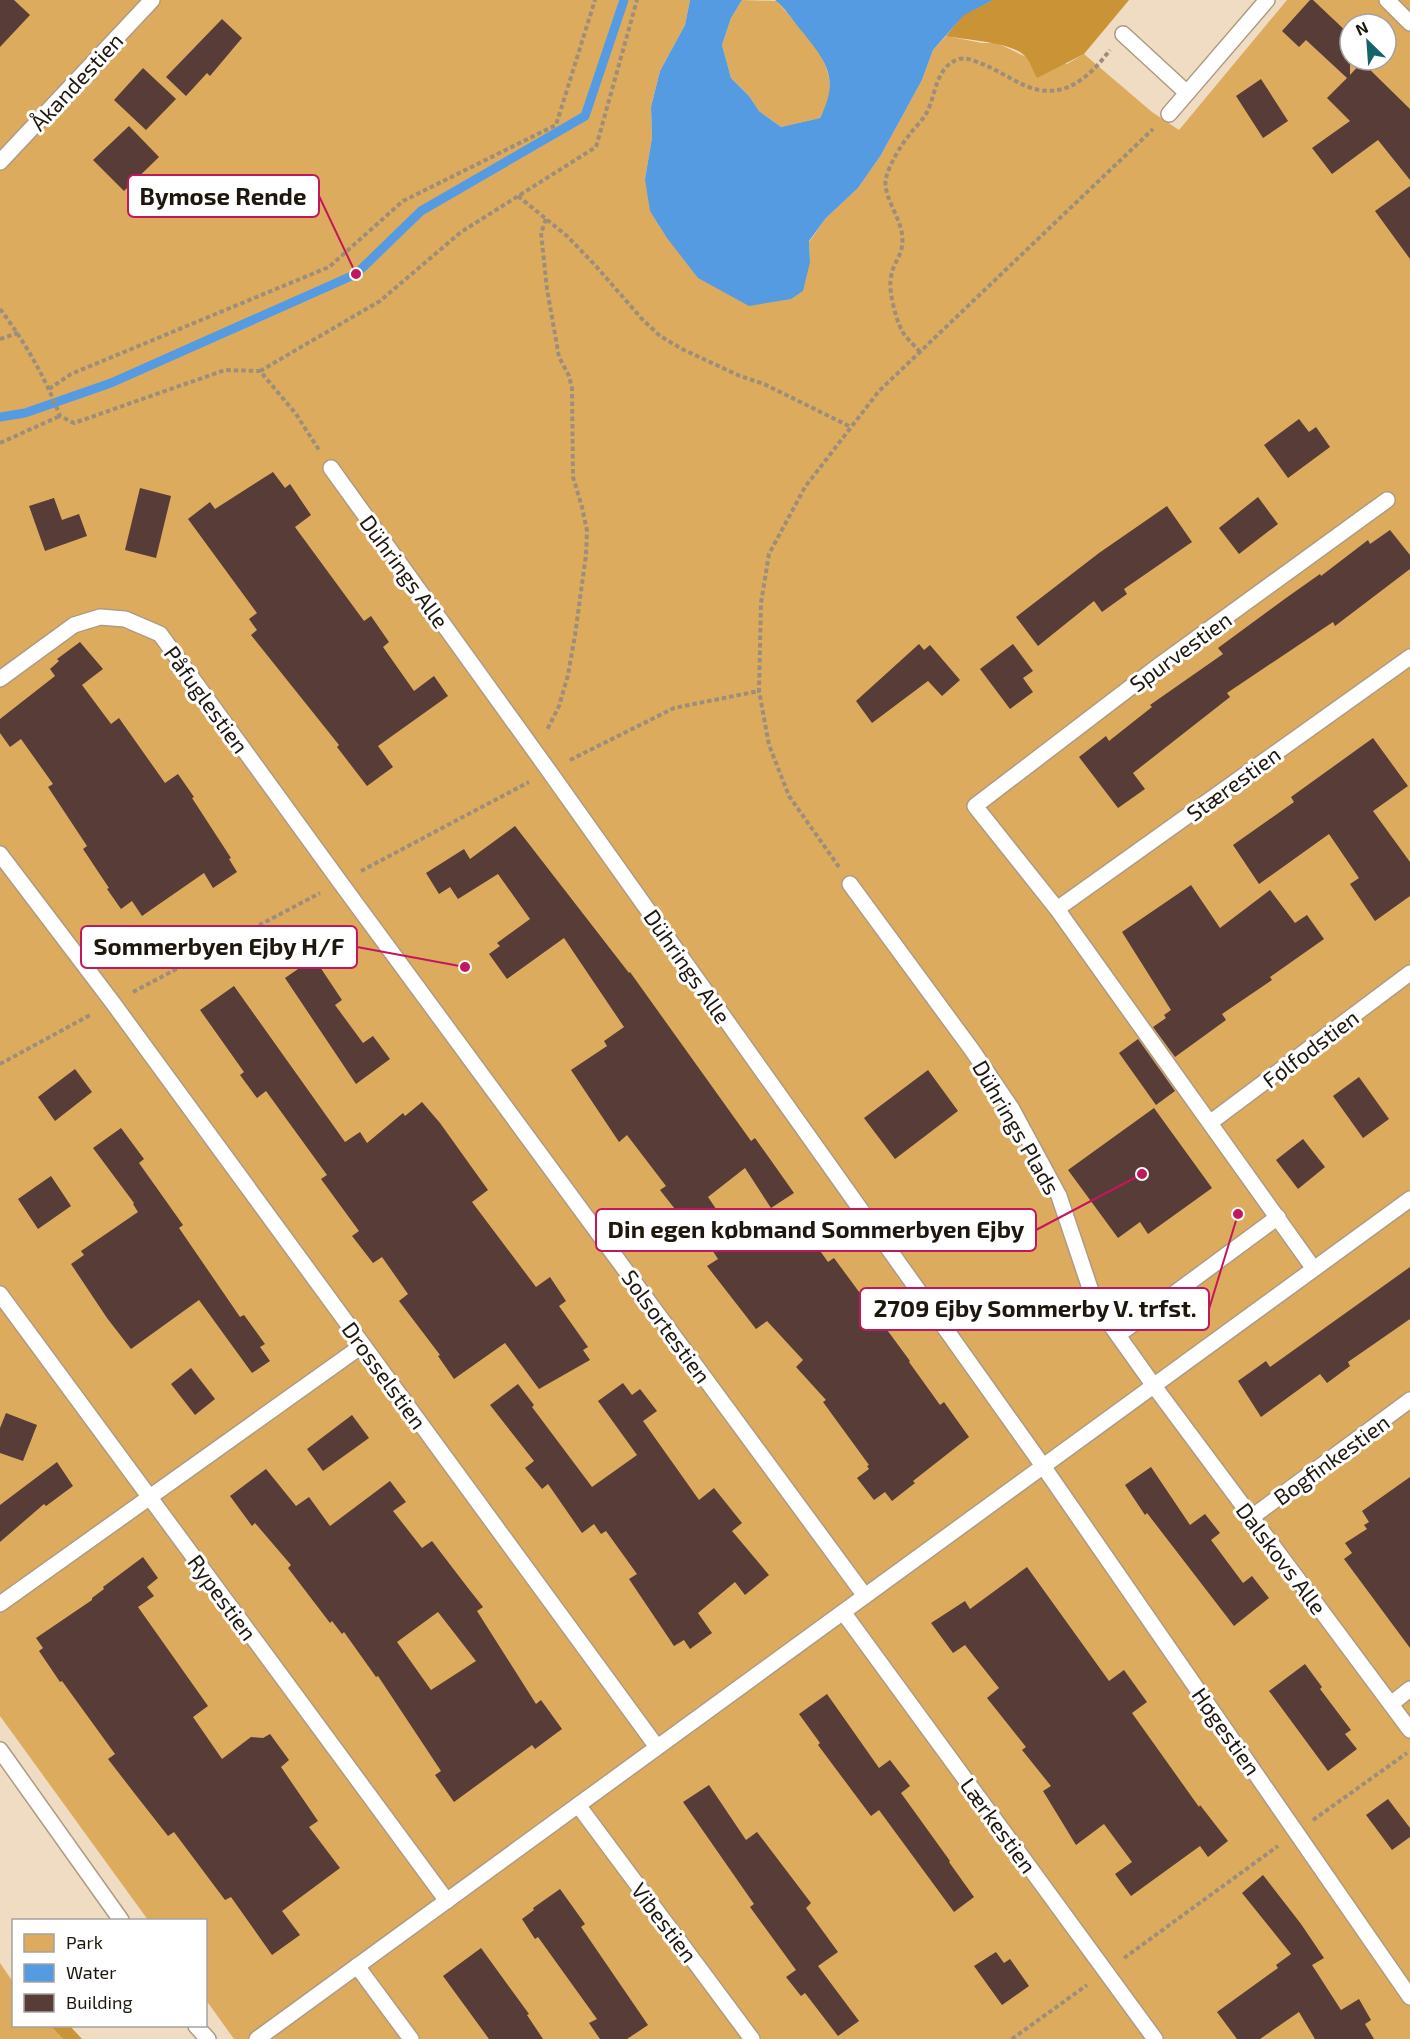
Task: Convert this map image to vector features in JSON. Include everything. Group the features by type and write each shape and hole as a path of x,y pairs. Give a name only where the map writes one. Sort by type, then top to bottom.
{"lane":[{"name":"Åkandestien","path":"0,162 152,0"},
{"path":"1169,114 1267,0"},
{"path":"1387,0 1410,23"},
{"path":"1123,34 1187,93"},
{"name":"Dührings Alle","path":"331,468 536,752 1043,1466"},
{"name":"Spurvestien","path":"1057,909 975,806 1161,664 1387,500"},
{"name":"Påfuglestien","path":"0,679 74,625 100,617 124,619 160,634 340,882"},
{"name":"Stærestien","path":"1057,909 1410,657"},
{"name":"Drosselstien","path":"0,854 113,1003 657,1747"},
{"name":"Solsortestien","path":"340,882 865,1596"},
{"name":"Dührings Plads","path":"850,884 972,1050 1012,1109 1059,1196 1095,1303 1154,1386"},
{"path":"1057,909 1314,1269"},
{"name":"Følfodstien","path":"1210,1122 1410,973"},
{"path":"257,2039 1410,1199"},
{"path":"1118,1335 1278,1217"},
{"name":"Rypestien","path":"0,1294 447,1901"},
{"path":"0,1604 363,1345"},
{"name":"Dalskovs Alle","path":"1154,1386 1410,1730"},
{"name":"Bogfinkestien","path":"1252,1517 1410,1400"},
{"name":"Høgestien","path":"1043,1466 1410,1997"},
{"name":"Lærkestien","path":"843,1612 1155,2039"},
{"path":"1391,1704 1410,1689"},
{"path":"0,1750 120,1919"},
{"name":"Vibestien","path":"578,1805 752,2039"},
{"path":"357,1966 411,2039"},
{"path":"198,2027 208,2039"}],"path":[{"path":"49,389 71,374 329,267 403,201 556,125 596,0"},
{"path":"0,309 18,333 49,389 60,416 74,423 225,370 260,371 380,301 461,232 596,147 637,0"},
{"path":"920,352 903,332 893,303 891,277 902,252 902,234 885,179 904,141 928,112 937,82 944,70 958,60 969,59 1005,74 1025,86 1053,92 1076,84 1089,74 1123,34"},
{"path":"850,884 789,796 769,745 759,691 761,603 769,554 805,487 879,391 1169,114"},
{"path":"518,196 567,236 660,336 851,427"},
{"path":"536,752 559,706 568,675 587,531 573,477 572,388 569,376 559,357 547,289 541,233 546,219"},
{"path":"0,339 18,333"},
{"path":"260,371 296,414 331,468"},
{"path":"0,443 60,416"},
{"path":"0,1064 549,771 674,708 759,691"},
{"path":"1012,2039 1410,1750"}],"green space":[{"path":"0,0 690,0 685,25 660,71 651,107 652,138 645,179 810,262 809,242 826,218 858,188 881,155 922,80 933,50 946,36 982,43 997,43 1024,56 1067,64 1084,54 1152,112 1179,130 1287,0 1410,0 1410,2039 234,2039 207,2001 207,1919 147,1919 0,1716"},
{"path":"742,0 777,1 815,46 828,72 830,86 827,103 820,118 781,127 759,111 749,96 731,78 722,45 731,18"},
{"path":"0,1963 12,1981 12,2027 52,2027 63,2039 0,2039"}],"shaded area":[{"path":"993,0 1129,0 1084,54 1037,78 1027,58 1019,51 988,42 946,36 964,14"},
{"path":"52,2027 71,2027 82,2039 63,2039"}],"water":[{"path":"690,0 742,0 731,18 722,45 731,78 749,96 759,111 781,127 820,118 826,104 829,80 823,60 817,50 775,0 993,0 964,15 933,50 922,80 881,155 858,188 826,218 809,241 810,262 803,291 791,299 749,306 698,278 667,238 650,211 645,179 652,138 651,107 660,71 685,25"}],"building":[{"path":"0,0 14,0 30,15 0,47"},
{"path":"1310,0 1313,0 1338,24 1338,70 1306,40 1299,47 1282,31"},
{"path":"222,19 242,38 210,76 207,73 186,96 166,77"},
{"path":"143,68 176,99 146,130 114,100"},
{"path":"1341,72 1350,72 1350,75 1353,72 1372,72 1410,109 1410,180 1378,140 1332,174 1312,148 1350,121 1327,98 1347,78"},
{"path":"1261,79 1288,121 1263,138 1236,96"},
{"path":"129,126 159,157 124,191 93,160"},
{"path":"1410,186 1410,259 1375,211"},
{"path":"1299,419 1309,432 1316,427 1330,447 1288,478 1264,445"},
{"path":"273,472 285,488 290,484 311,515 295,527 364,621 371,616 389,642 383,647 414,691 434,676 448,696 378,746 393,767 367,786 337,747 339,745 251,635 257,630 249,619 257,613 188,519 210,502 215,509"},
{"path":"140,488 171,496 156,558 125,550"},
{"path":"1258,497 1278,524 1239,554 1219,528"},
{"path":"54,498 62,520 79,514 87,536 45,551 29,506"},
{"path":"1167,506 1192,542 1124,589 1127,594 1102,612 1094,601 1038,646 1016,617 1099,553"},
{"path":"1390,530 1410,555 1410,569 1335,626 1333,622 1227,693 1230,697 1133,773 1145,789 1118,808 1079,757 1106,736 1109,741 1152,707 1150,705 1223,654 1218,648 1286,598 1320,574 1321,576 1368,540 1370,544"},
{"path":"80,642 103,669 82,685 111,724 119,718 165,783 178,774 231,858 229,859 237,872 213,888 204,873 142,916 132,901 121,909 107,889 109,888 83,849 87,846 48,787 53,784 21,739 10,747 0,733 0,719 55,676 50,669 59,661 57,659"},
{"path":"919,644 924,650 930,645 960,680 942,696 928,681 872,723 856,701"},
{"path":"1013,644 1033,671 1023,678 1033,692 1010,709 980,669"},
{"path":"1373,738 1408,786 1373,811 1410,862 1410,896 1375,921 1350,884 1359,878 1329,834 1259,884 1233,845 1294,802 1291,797"},
{"path":"515,826 630,972 751,1141 755,1138 794,1193 771,1208 745,1168 708,1197 743,1249 793,1213 828,1262 834,1258 940,1405 944,1402 969,1437 913,1481 915,1483 892,1501 885,1492 874,1500 857,1478 869,1469 867,1466 869,1465 823,1402 826,1400 796,1367 803,1360 767,1321 756,1329 707,1266 718,1259 688,1213 682,1218 660,1190 666,1186 627,1135 619,1142 571,1070 607,1046 604,1041 624,1027 564,938 507,979 489,954 500,946 497,943 530,919 498,874 458,899 450,887 439,894 426,873 464,849 470,859"},
{"path":"1191,885 1220,928 1270,890 1295,923 1307,915 1324,939 1270,977 1272,980 1222,1014 1226,1020 1175,1057 1153,1027 1166,1018 1164,1015 1171,1010 1122,932"},
{"path":"314,958 342,1000 335,1005 363,1043 373,1036 390,1059 356,1084 285,978"},
{"path":"234,986 345,1142 360,1132 367,1143 403,1113 405,1116 422,1102 440,1123 488,1190 472,1202 536,1287 550,1277 566,1301 559,1306 588,1347 583,1350 590,1360 539,1389 505,1343 454,1379 438,1356 440,1355 399,1301 408,1294 382,1257 373,1263 352,1236 359,1231 321,1179 327,1175 266,1091 257,1098 240,1075 244,1072 200,1010"},
{"path":"1138,1039 1175,1091 1156,1105 1119,1053"},
{"path":"75,1069 92,1092 55,1121 38,1097"},
{"path":"928,1070 958,1111 895,1159 864,1118"},
{"path":"1359,1077 1389,1119 1363,1138 1333,1096"},
{"path":"1154,1108 1212,1188 1148,1234 1140,1222 1118,1238 1068,1170"},
{"path":"121,1128 144,1159 139,1163 183,1225 179,1228 240,1317 244,1315 265,1344 260,1347 270,1361 252,1373 199,1300 131,1349 71,1264 84,1255 81,1251 138,1212 134,1203 93,1148"},
{"path":"1303,1139 1325,1167 1298,1189 1276,1160"},
{"path":"51,1176 71,1206 38,1229 18,1199"},
{"path":"1410,1267 1410,1319 1348,1362 1350,1366 1327,1383 1320,1374 1261,1417 1238,1381 1266,1361 1270,1367"},
{"path":"191,1368 215,1399 195,1415 171,1384"},
{"path":"623,1383 632,1395 640,1389 657,1411 643,1421 699,1500 714,1488 742,1523 732,1531 769,1575 745,1595 735,1582 698,1613 712,1633 690,1649 684,1640 674,1646 629,1579 637,1574 606,1531 601,1534 594,1524 582,1533 548,1484 542,1489 525,1468 534,1461 490,1405 518,1384 534,1405 532,1407 592,1487 637,1455 598,1401"},
{"path":"6,1413 37,1425 23,1461 0,1453 0,1428"},
{"path":"352,1415 369,1438 323,1471 307,1449"},
{"path":"57,1462 73,1486 46,1506 44,1504 0,1542 0,1505"},
{"path":"1151,1467 1190,1525 1205,1514 1220,1533 1211,1540 1243,1583 1252,1576 1269,1598 1234,1626 1147,1513 1145,1515 1125,1485"},
{"path":"266,1469 296,1506 309,1497 330,1526 390,1481 406,1502 393,1511 422,1548 432,1541 483,1607 477,1611 536,1704 541,1700 562,1729 535,1749 532,1745 454,1802 435,1775 441,1771 378,1676 376,1677 344,1632 342,1634 332,1621 330,1623 288,1568 291,1565 255,1523 252,1526 230,1496","holes":["438,1612 476,1661 431,1690 397,1642"]},
{"path":"1410,1477 1410,1648 1344,1559 1352,1553 1345,1543 1367,1529 1364,1525 1369,1522 1362,1511"},
{"path":"143,1557 158,1578 147,1587 154,1596 138,1607 208,1706 193,1717 222,1759 251,1737 263,1738 270,1734 289,1760 281,1767 318,1821 309,1827 340,1868 282,1911 300,1935 272,1955 231,1897 225,1900 174,1832 168,1836 108,1759 115,1754 39,1651 43,1648 36,1638 92,1600 104,1589 103,1587"},
{"path":"1027,1567 1109,1681 1124,1670 1147,1702 1132,1713 1199,1807 1200,1805 1228,1841 1208,1857 1200,1846 1131,1896 1115,1874 1132,1862 1104,1824 1076,1845 1043,1791 1051,1786 1022,1750 1026,1747 987,1698 999,1688 965,1645 953,1653 931,1623 965,1601 970,1609"},
{"path":"1305,1664 1322,1687 1320,1689 1351,1730 1345,1734 1357,1749 1328,1771 1269,1691"},
{"path":"827,1694 879,1768 890,1760 910,1786 901,1793 974,1897 954,1912 879,1810 871,1816 818,1745 820,1743 799,1714"},
{"path":"709,1785 746,1840 757,1832 811,1903 806,1908 838,1952 818,1966 859,2021 838,2036 805,1993 801,1996 786,1977 796,1970 750,1907 754,1904 683,1802"},
{"path":"1388,1799 1410,1828 1410,1837 1392,1850 1366,1815"},
{"path":"1263,1875 1324,1958 1312,1965 1341,2010 1359,1999 1371,2020 1365,2024 1374,2039 1315,2039 1299,2012 1260,2039 1237,2039 1217,2012 1278,1968 1276,1965 1291,1954 1242,1893"},
{"path":"560,1889 585,1924 581,1927 648,2025 627,2039 600,2039 589,2023 597,2019 538,1937 535,1939 522,1919 534,1910 533,1908"},
{"path":"481,1948 529,2014 527,2015 543,2039 489,2039 443,1976"},
{"path":"996,1952 1004,1963 1010,1959 1029,1986 1002,2005 974,1966"}],"waterway":[{"path":"0,417 25,413 111,383 356,274 421,211 585,116 624,0"}],"place":[{"name":"Bymose Rende","path":"356,274"},
{"name":"Sommerbyen Ejby H/F","path":"465,967"},
{"name":"Din egen købmand Sommerbyen Ejby","path":"1142,1174"},
{"name":"2709 Ejby Sommerby V. trfst.","path":"1238,1214"}]}
